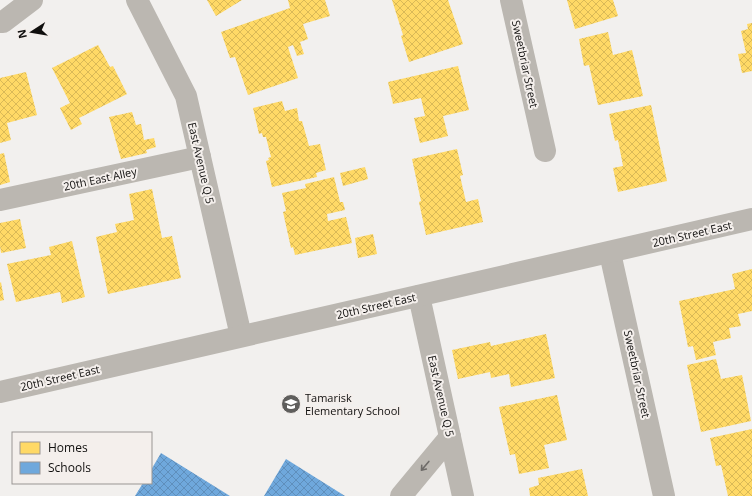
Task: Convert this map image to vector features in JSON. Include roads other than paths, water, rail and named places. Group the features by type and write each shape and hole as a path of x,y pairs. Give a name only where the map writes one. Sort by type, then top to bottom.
{"street":[{"path":"0,22 3,22 32,0"},
{"name":"East Avenue Q 5","path":"137,0 186,96 241,336"},
{"name":"Sweetbriar Street","path":"511,0 545,151"},
{"name":"20th East Alley","path":"0,200 200,157"},
{"name":"20th Street East","path":"0,392 610,253 752,219"},
{"name":"Sweetbriar Street","path":"610,253 664,496"},
{"name":"East Avenue Q 5","path":"419,296 463,496"},
{"path":"401,496 450,437"}],"place":[{"name":"Tamarisk Elementary School","path":"291,404"}]}
